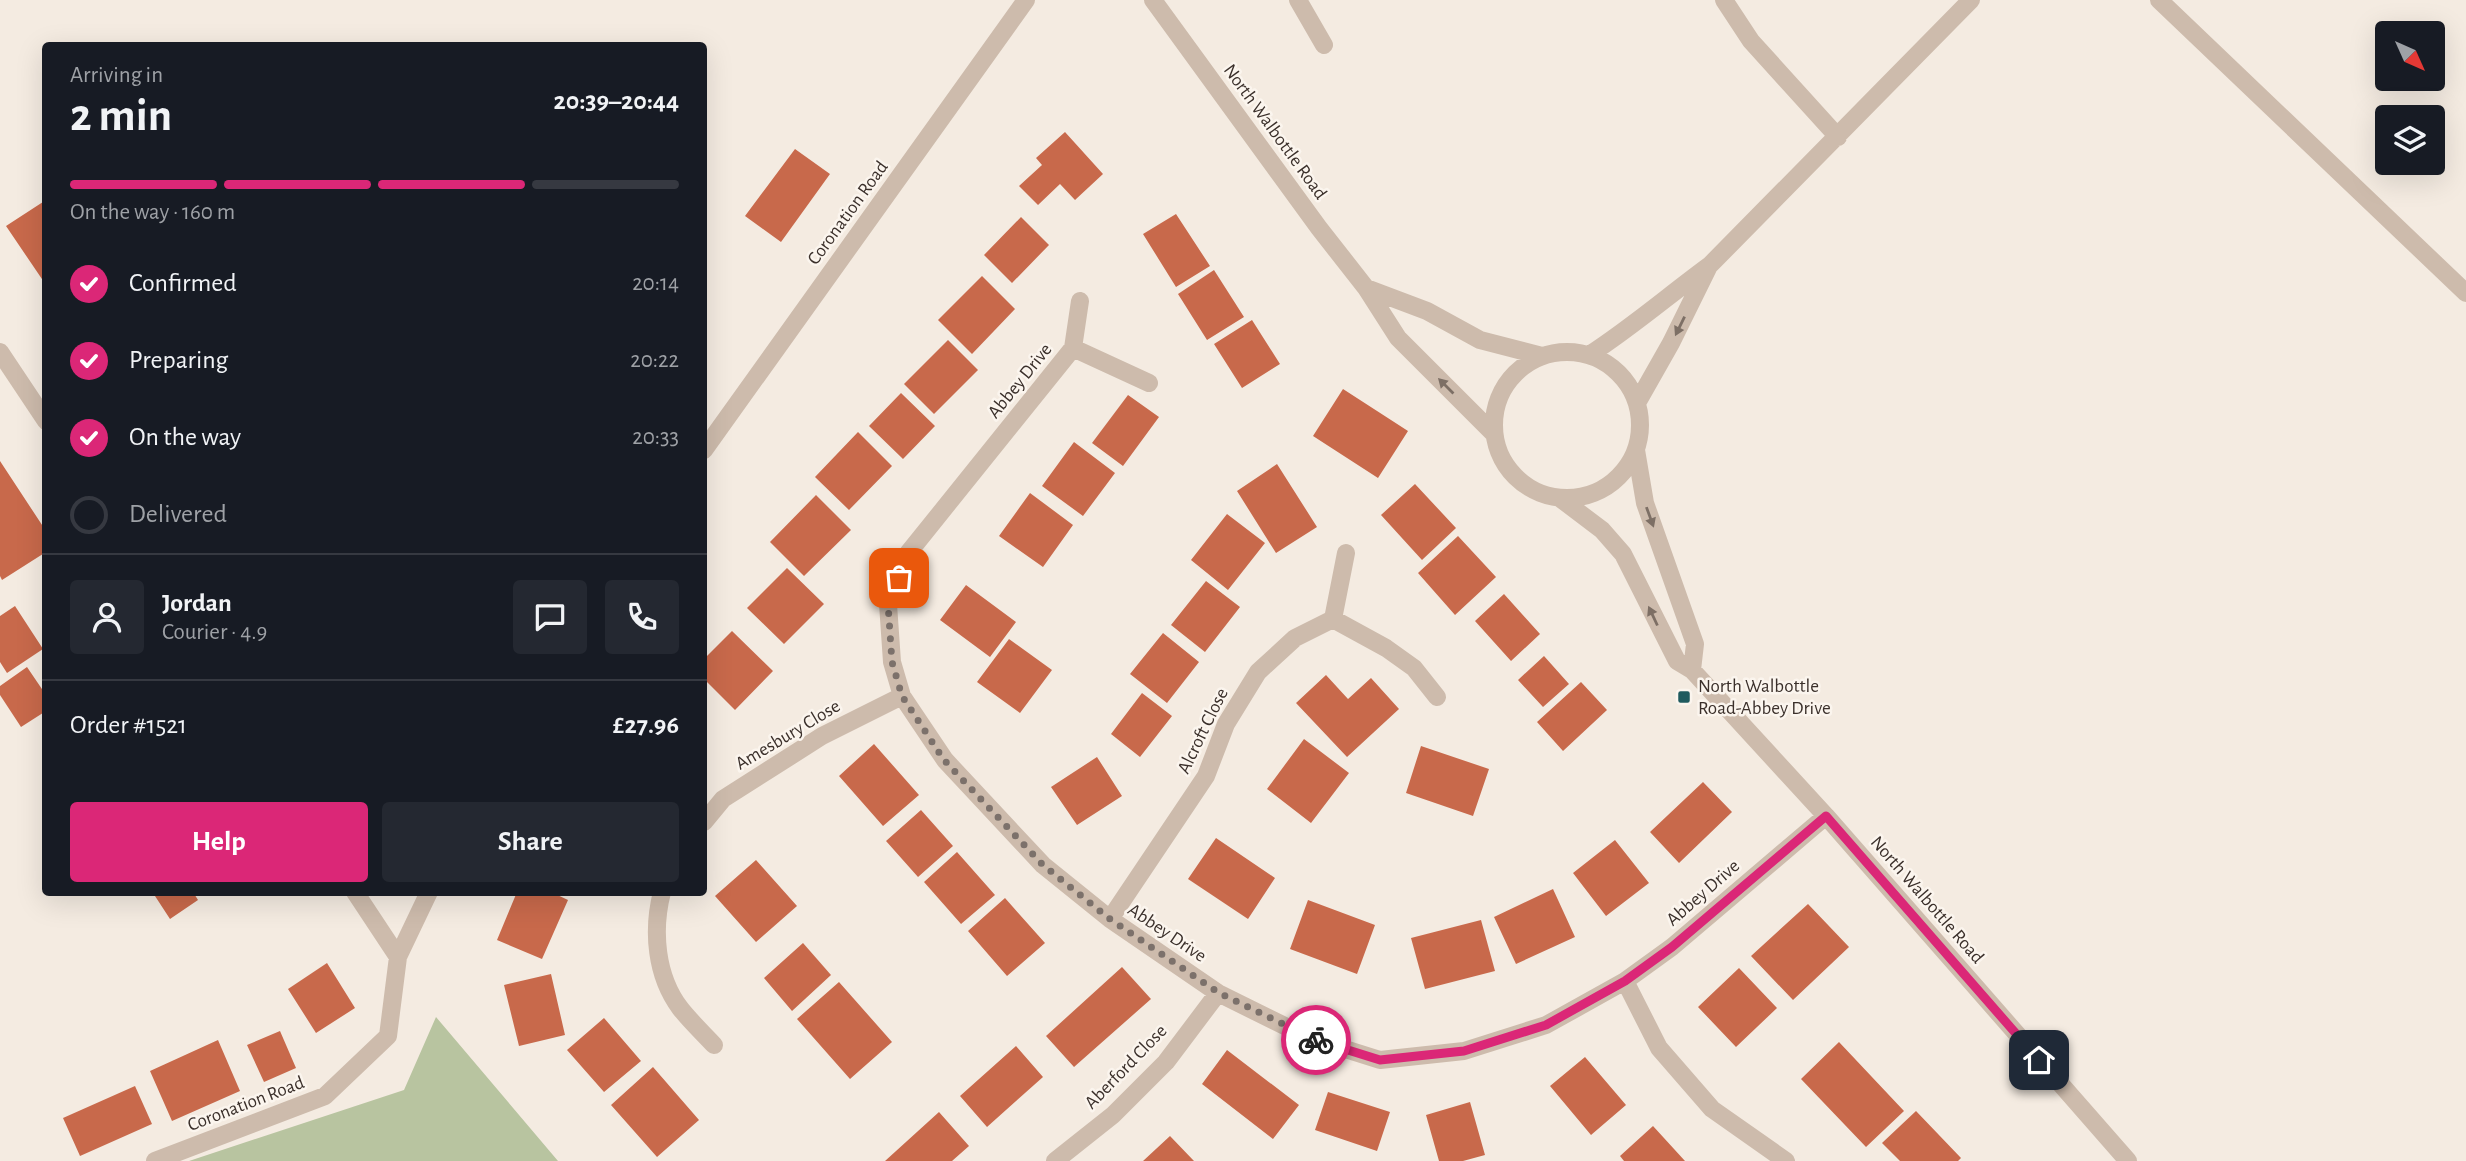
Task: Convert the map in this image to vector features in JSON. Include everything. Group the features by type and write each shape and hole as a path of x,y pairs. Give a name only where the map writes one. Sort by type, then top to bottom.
{"street":[{"name":"Coronation Road","path":"707,446 1026,0"},
{"name":"North Walbottle Road","path":"1153,0 1319,228 1366,288 1398,338 1494,434 1502,458 1516,478 1537,492 1561,499 1602,530 1623,554 1676,661 1692,670 1826,816 2128,1161"},
{"path":"1298,0 1324,45"},
{"path":"1724,0 1751,41 1838,137"},
{"path":"1589,355 1617,337 1710,265 1971,0"},
{"path":"2159,0 2466,293"},
{"path":"1637,403 1710,265"},
{"path":"1366,288 1427,311 1480,340 1542,356"},
{"name":"Abbey Drive","path":"1080,301 1073,348 909,552 888,604 892,662 902,696 944,760 1043,865 1110,919 1219,993 1307,1037 1380,1060 1464,1051 1546,1025 1625,981 1672,947 1826,816"},
{"name":"Abbey Drive","path":"1073,348 1149,383"},
{"path":"0,352 42,415"},
{"path":"1494,434 1495,409 1505,386 1522,368 1542,356 1565,352 1589,355 1610,366 1627,383 1637,403 1641,427 1636,450 1625,471 1607,487 1586,496 1561,499"},
{"path":"1636,450 1645,503 1695,644 1692,670"},
{"path":"1346,553 1333,619 1386,648 1414,668 1437,696"},
{"name":"Alcroft Close","path":"1110,919 1206,776 1226,724 1258,672 1295,638 1333,619"},
{"name":"Amesbury Close","path":"707,818 723,799 822,736 902,696"},
{"path":"358,896 398,957"},
{"name":"Coronation Road","path":"155,1161 324,1096 388,1036 398,957 427,896"},
{"path":"661,896 657,912 658,963 679,1007 714,1045"},
{"path":"1625,981 1659,1048 1712,1110 1786,1161"},
{"name":"Aberford Close","path":"1055,1161 1112,1115 1166,1062 1219,993"}],"green space":[{"path":"436,1017 558,1161 189,1161 404,1090"}],"building":[{"path":"1065,132 1103,174 1075,200 1060,184 1038,205 1019,186 1042,165 1036,158"},
{"path":"795,149 830,174 781,242 745,216"},
{"path":"42,203 42,279 6,226"},
{"path":"1176,214 1210,266 1176,287 1143,234"},
{"path":"1021,217 1049,245 1012,283 984,255"},
{"path":"1214,270 1244,317 1207,340 1178,294"},
{"path":"982,276 1015,309 972,354 938,320"},
{"path":"1252,320 1280,364 1242,388 1214,344"},
{"path":"948,340 978,370 934,414 904,384"},
{"path":"1343,389 1408,431 1378,478 1313,436"},
{"path":"901,393 935,426 903,459 869,426"},
{"path":"1128,395 1159,417 1123,466 1092,443"},
{"path":"858,432 892,466 849,510 815,477"},
{"path":"1074,442 1115,473 1083,516 1042,486"},
{"path":"0,461 42,525 42,555 2,580"},
{"path":"1277,464 1317,527 1276,553 1237,491"},
{"path":"1415,484 1456,528 1422,560 1381,515"},
{"path":"1030,493 1073,525 1043,567 999,536"},
{"path":"816,495 851,530 804,576 770,542"},
{"path":"1227,514 1265,543 1228,590 1191,560"},
{"path":"1458,536 1496,577 1455,615 1418,573"},
{"path":"787,568 824,604 784,644 747,608"},
{"path":"1206,581 1240,607 1205,652 1171,625"},
{"path":"966,585 1016,622 990,657 940,620"},
{"path":"1504,594 1540,634 1511,661 1475,621"},
{"path":"15,606 42,647 7,673 0,662 0,616"},
{"path":"732,631 773,671 735,710 707,682 707,656"},
{"path":"1163,633 1199,662 1167,703 1130,674"},
{"path":"1009,639 1052,670 1020,713 977,682"},
{"path":"1544,656 1569,684 1543,707 1518,680"},
{"path":"27,667 42,689 42,714 21,727 0,695 0,686"},
{"path":"1326,675 1348,699 1371,678 1399,709 1347,757 1296,703"},
{"path":"1581,682 1607,710 1563,751 1537,722"},
{"path":"1142,693 1172,716 1140,757 1111,734"},
{"path":"1304,739 1349,773 1311,823 1267,789"},
{"path":"874,744 919,795 883,826 839,776"},
{"path":"1421,746 1489,769 1473,816 1406,793"},
{"path":"1097,757 1122,796 1077,825 1051,787"},
{"path":"1703,782 1732,812 1679,863 1650,832"},
{"path":"921,810 953,846 918,877 886,841"},
{"path":"1216,838 1275,878 1248,919 1188,879"},
{"path":"1615,840 1649,883 1606,916 1573,873"},
{"path":"957,852 995,895 961,924 924,882"},
{"path":"756,860 797,906 756,942 715,896"},
{"path":"1553,889 1575,937 1516,964 1494,917"},
{"path":"155,896 196,896 198,900 170,919"},
{"path":"515,896 560,896 568,900 542,959 497,940"},
{"path":"1005,898 1045,943 1007,976 968,931"},
{"path":"1308,900 1375,925 1357,974 1290,949"},
{"path":"1808,904 1849,947 1793,1000 1751,956"},
{"path":"1481,920 1495,971 1425,989 1411,938"},
{"path":"803,943 831,975 792,1011 764,978"},
{"path":"327,963 355,1008 316,1033 288,989"},
{"path":"1122,967 1151,999 1074,1067 1046,1036"},
{"path":"1739,968 1777,1008 1736,1047 1698,1007"},
{"path":"551,974 565,1035 519,1046 504,985"},
{"path":"839,982 892,1042 850,1079 797,1019"},
{"path":"604,1018 641,1061 604,1092 567,1050"},
{"path":"280,1031 296,1068 264,1082 247,1045"},
{"path":"218,1040 240,1091 172,1121 150,1071"},
{"path":"1839,1042 1904,1111 1866,1147 1801,1079"},
{"path":"1016,1046 1043,1077 987,1127 960,1096"},
{"path":"1227,1050 1299,1105 1273,1139 1202,1084"},
{"path":"1585,1057 1626,1105 1591,1135 1550,1086"},
{"path":"653,1067 699,1120 657,1157 611,1105"},
{"path":"135,1086 152,1124 80,1156 63,1118"},
{"path":"1328,1092 1390,1112 1377,1151 1315,1130"},
{"path":"1470,1102 1485,1155 1463,1161 1439,1161 1426,1115"},
{"path":"1916,1111 1961,1158 1958,1161 1900,1161 1882,1143"},
{"path":"939,1112 969,1146 952,1161 885,1161"},
{"path":"1653,1126 1685,1161 1624,1161 1620,1156"},
{"path":"1170,1136 1194,1161 1143,1161"}],"way so far":[{"path":"899,578 888,604 892,662 902,696 944,760 1043,865 1110,919 1219,993 1316,1040"}],"place":[{"name":"North Walbottle Road-Abbey Drive","path":"1684,697"}],"route":[{"path":"1316,1040 1380,1060 1464,1051 1546,1025 1625,981 1672,947 1826,816 2039,1060"}]}
